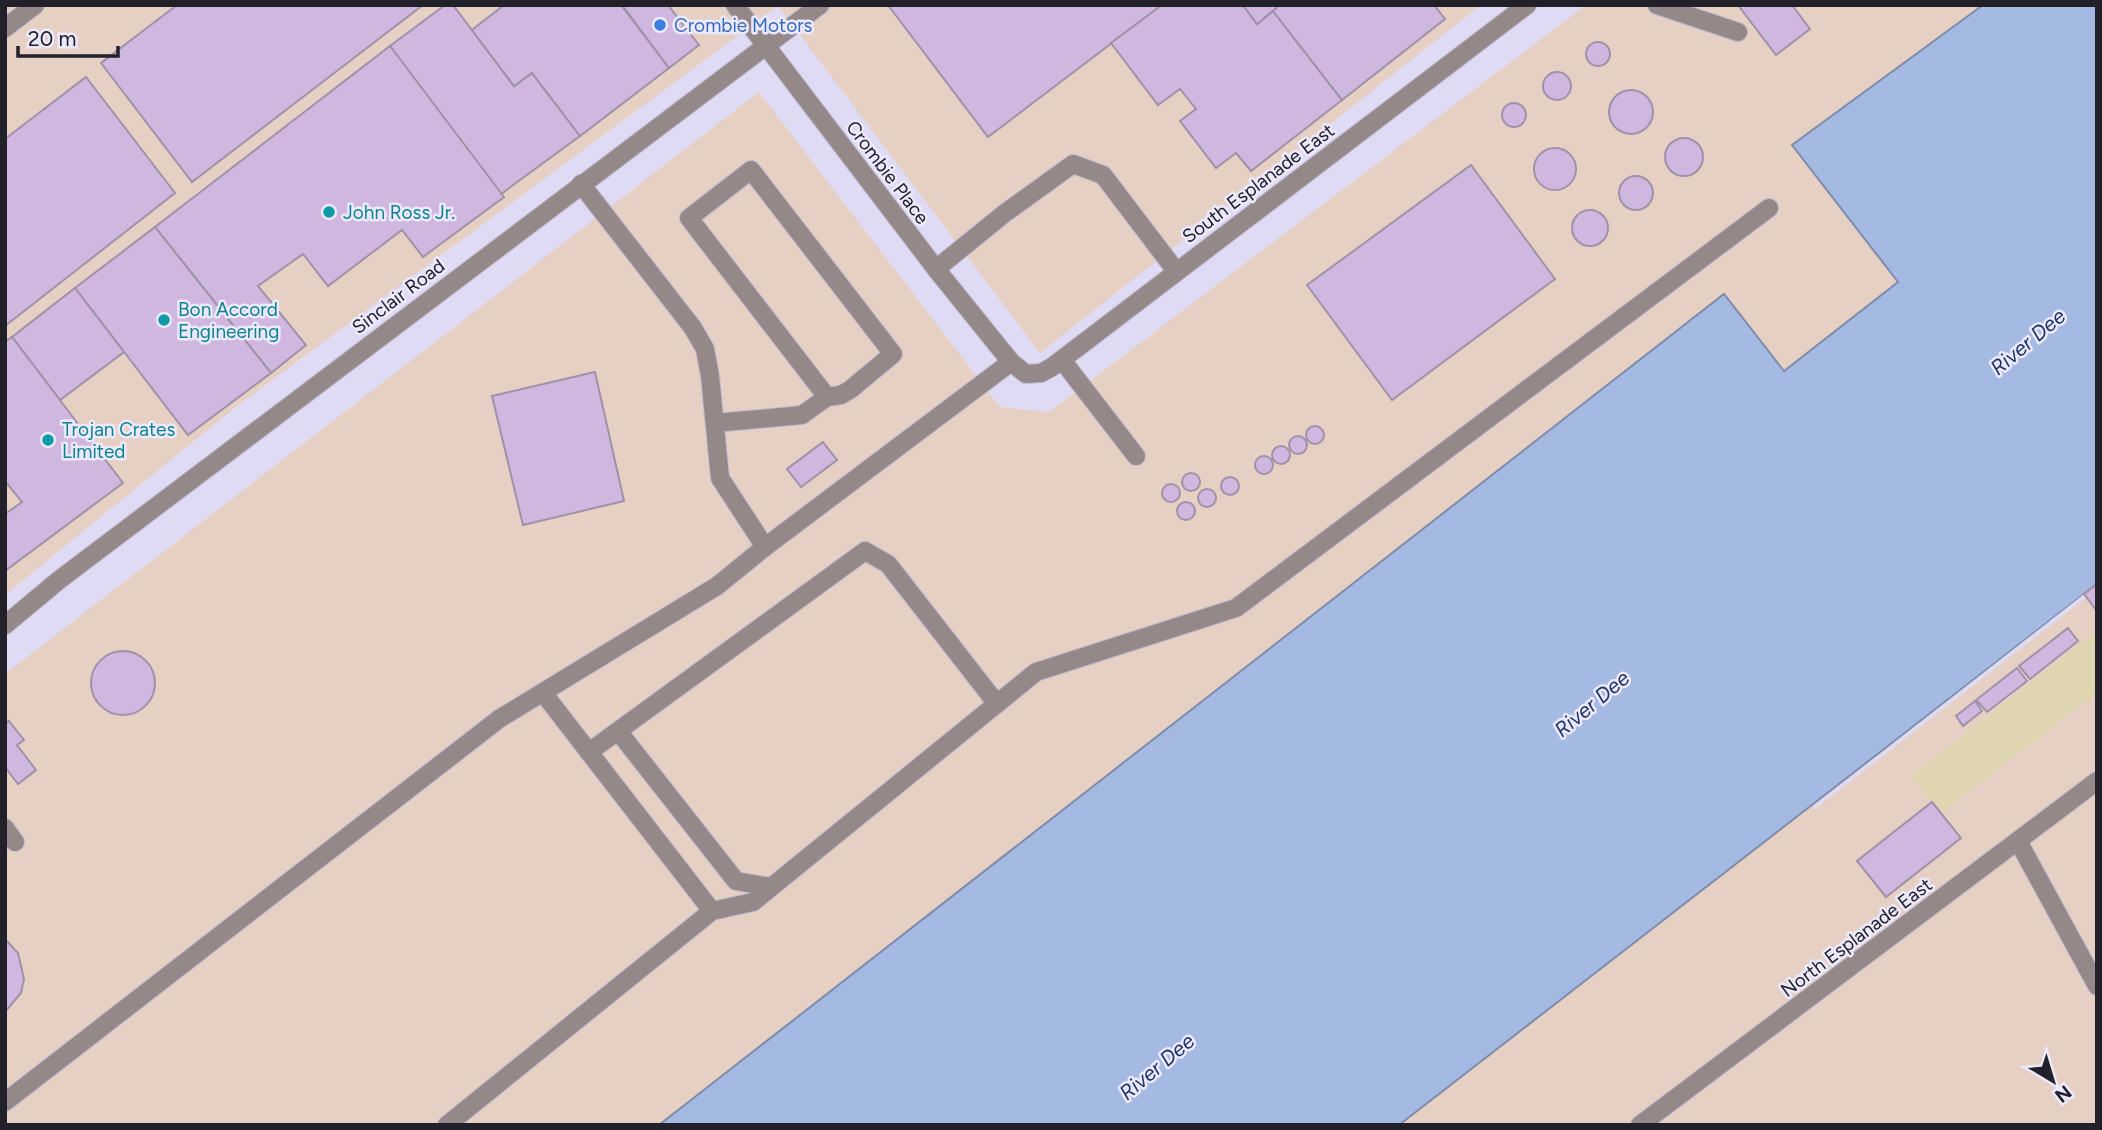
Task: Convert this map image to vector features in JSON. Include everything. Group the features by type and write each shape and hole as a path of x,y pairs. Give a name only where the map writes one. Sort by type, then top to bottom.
{"street":[{"path":"5,28 35,5"},
{"name":"Crombie Place","path":"735,5 936,269 1011,362"},
{"name":"Sinclair Road","path":"5,625 59,580 820,5"},
{"name":"South Esplanade East","path":"1011,362 1026,374 1041,373 1062,360 1527,5"},
{"path":"1657,5 1738,32"},
{"path":"936,269 1005,213 1073,164 1103,176 1176,271"},
{"path":"715,423 802,415 827,397 841,395 851,389 893,354 751,170 689,218 827,397"},
{"path":"581,184 693,327 705,349 720,478 765,547"},
{"path":"447,1125 712,911 753,902 1036,672 1236,608 1769,208"},
{"path":"1062,360 1136,456"},
{"path":"5,1102 420,777 499,719 544,694 572,672 716,586 1011,362"},
{"path":"589,752 865,551 888,564 997,704"},
{"path":"544,694 712,911"},
{"path":"618,731 736,881 771,887"},
{"name":"North Esplanade East","path":"1640,1125 2097,781"},
{"path":"2018,841 2097,986"}],"shaded area":[{"path":"5,5 1481,5 1040,353 778,6 237,406 5,595"},
{"path":"1586,5 2097,5 2097,1125 5,1125 5,674 759,92 1000,407 1049,412"}],"sand":[{"path":"2097,631 2097,693 1941,813 1911,776"}],"water":[{"name":"River Dee","path":"1983,5 2097,5 2097,584 1399,1125 659,1125 1724,294 1784,371 1898,282 1792,145"}],"pier":[{"path":"2097,584 2097,589 1815,809 1813,806"}],"building":[{"path":"177,5 423,5 192,182 101,63"},
{"path":"445,5 453,5 514,86 532,73 580,136 501,194 390,46"},
{"path":"504,5 621,5 669,68 580,136 532,73 514,86 472,30"},
{"name":"Crombie Motors","path":"622,5 668,5 699,45 669,68"},
{"path":"888,5 1162,5 988,137"},
{"path":"1162,5 1243,5 1257,24 1273,11 1342,100 1251,171 1236,153 1216,168 1180,121 1196,109 1180,89 1158,105 1111,43"},
{"path":"1243,5 1280,5 1257,24"},
{"path":"1280,5 1434,5 1445,19 1342,100 1273,11"},
{"path":"1738,5 1792,5 1810,29 1776,55"},
{"path":"1598,42 1606,46 1610,54 1606,62 1598,66 1590,62 1586,54 1590,46"},
{"name":"John Ross Jr.","path":"390,46 504,197 423,257 402,230 328,286 303,254 258,286 306,345 271,373 155,227"},
{"path":"1557,72 1567,76 1571,86 1567,96 1557,100 1547,96 1543,86 1547,76"},
{"path":"86,77 175,193 5,326 5,139"},
{"path":"1631,90 1647,96 1653,112 1647,128 1631,134 1615,128 1609,112 1615,96"},
{"path":"1514,103 1522,107 1526,115 1522,123 1514,127 1506,123 1502,115 1506,107"},
{"path":"1684,138 1697,144 1703,157 1697,170 1684,176 1671,170 1665,157 1671,144"},
{"path":"1555,148 1570,154 1576,169 1570,184 1555,190 1540,184 1534,169 1540,154"},
{"path":"1471,165 1555,279 1392,400 1307,285"},
{"path":"1636,176 1648,181 1653,193 1648,205 1636,210 1624,205 1619,193 1624,181"},
{"path":"1590,210 1603,215 1608,228 1603,241 1590,246 1577,241 1572,228 1577,215"},
{"name":"Bon Accord Engineering","path":"155,227 271,373 188,435 75,288"},
{"path":"75,288 124,352 60,400 12,337"},
{"name":"Trojan Crates Limited","path":"12,337 123,483 5,571 5,514 22,502 5,481 5,342"},
{"path":"595,372 624,501 523,525 492,396"},
{"path":"1315,426 1321,429 1324,435 1321,441 1315,444 1309,441 1306,435 1309,429"},
{"path":"1298,436 1304,439 1307,445 1304,451 1298,454 1292,451 1289,445 1292,439"},
{"path":"823,442 837,460 801,487 787,469"},
{"path":"1281,446 1287,449 1290,455 1287,461 1281,464 1275,461 1272,455 1275,449"},
{"path":"1264,456 1270,459 1273,465 1270,471 1264,474 1258,471 1255,465 1258,459"},
{"path":"1191,473 1197,476 1200,482 1197,488 1191,491 1185,488 1182,482 1185,476"},
{"path":"1230,477 1236,480 1239,486 1236,492 1230,495 1224,492 1221,486 1224,480"},
{"path":"1171,484 1177,487 1180,493 1177,499 1171,502 1165,499 1162,493 1165,487"},
{"path":"1207,489 1213,492 1216,498 1213,504 1207,507 1201,504 1198,498 1201,492"},
{"path":"1186,502 1192,505 1195,511 1192,517 1186,520 1180,517 1177,511 1180,505"},
{"path":"2097,584 2097,611 2084,594"},
{"path":"2068,628 2078,641 2030,679 2019,666"},
{"path":"123,651 141,657 149,665 155,683 149,701 141,709 123,715 105,709 97,701 91,683 97,665 105,657"},
{"path":"2017,668 2027,681 1987,712 1976,700"},
{"path":"1975,701 1982,711 1963,726 1956,716"},
{"path":"9,721 24,740 17,745 36,770 18,784 5,767 5,724"},
{"path":"1932,802 1961,838 1886,897 1857,861"},
{"path":"5,939 18,953 24,979 21,993 5,1012"}],"place":[{"name":"Crombie Motors","path":"660,25"},
{"name":"John Ross Jr.","path":"329,212"},
{"name":"Bon Accord Engineering","path":"164,320"},
{"name":"Trojan Crates Limited","path":"48,440"}]}
